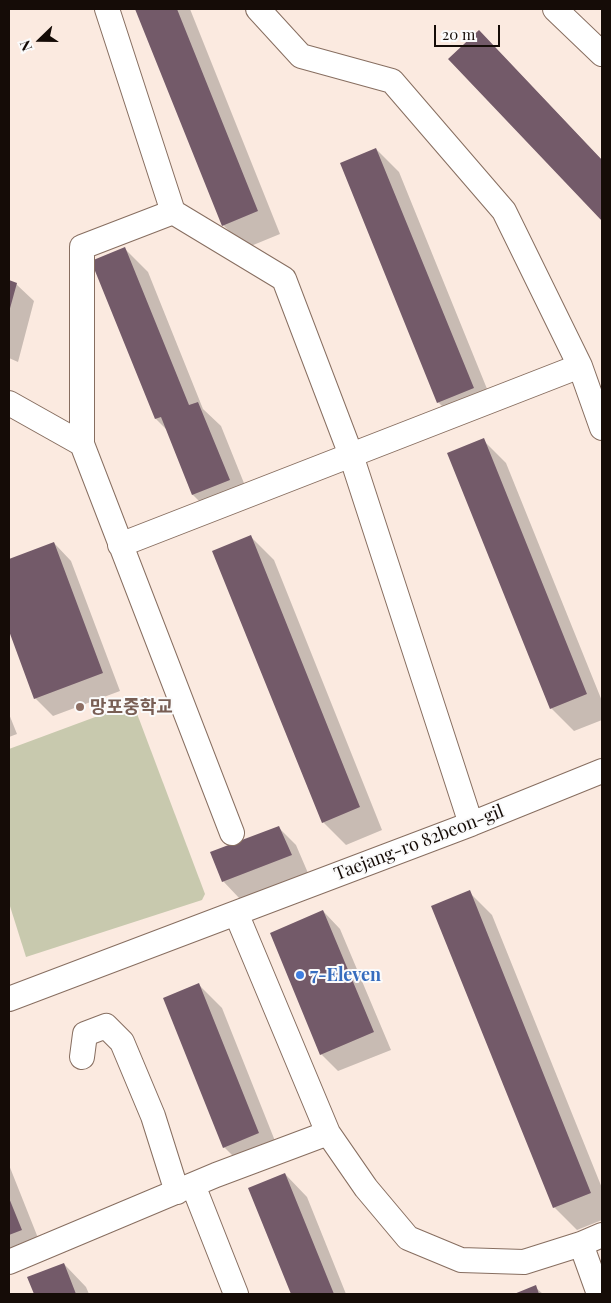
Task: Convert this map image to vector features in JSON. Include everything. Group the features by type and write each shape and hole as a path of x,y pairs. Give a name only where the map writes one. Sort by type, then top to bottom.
{"street":[{"path":"107,9 172,212 284,279 351,455 471,824"},
{"path":"258,9 301,56 392,82 504,211 580,366 602,428"},
{"path":"555,9 602,54"},
{"path":"172,212 82,247 82,444 232,833"},
{"path":"120,545 580,366"},
{"path":"9,403 82,444"},
{"name":"Taejang-ro 82beon-gil","path":"9,999 471,824 602,771"},
{"path":"236,913 328,1133 366,1188 408,1238 461,1260 524,1262 592,1240 599,1294"},
{"path":"82,1057 85,1034 106,1026 122,1042 185,1188 236,1294"},
{"path":"9,1262 185,1188 328,1133"}],"green space":[{"path":"133,703 205,894 202,900 26,957 9,903 9,749"}],"building":[{"path":"135,9 177,9 258,211 222,226"},
{"path":"479,30 602,160 602,221 448,59"},
{"path":"376,148 474,388 437,403 340,163"},
{"path":"125,247 189,405 198,402 230,480 192,495 161,417 155,419 91,261"},
{"path":"9,280 17,283 9,312"},
{"path":"484,438 587,694 550,709 447,453"},
{"path":"251,535 360,807 322,823 212,551"},
{"path":"54,542 103,673 34,699 9,631 9,559"},
{"path":"279,826 292,855 222,882 210,852"},
{"path":"470,890 591,1193 553,1208 431,906"},
{"path":"323,910 374,1032 320,1055 270,933"},
{"path":"199,983 259,1133 223,1148 163,998"},
{"path":"285,1173 334,1294 291,1294 248,1188"},
{"path":"9,1198 22,1230 9,1235"},
{"path":"64,1263 76,1294 34,1294 27,1277"},
{"path":"536,1285 539,1294 514,1294"}],"place":[{"name":"망포중학교","path":"80,707"},
{"name":"7-Eleven","path":"300,975"}]}
